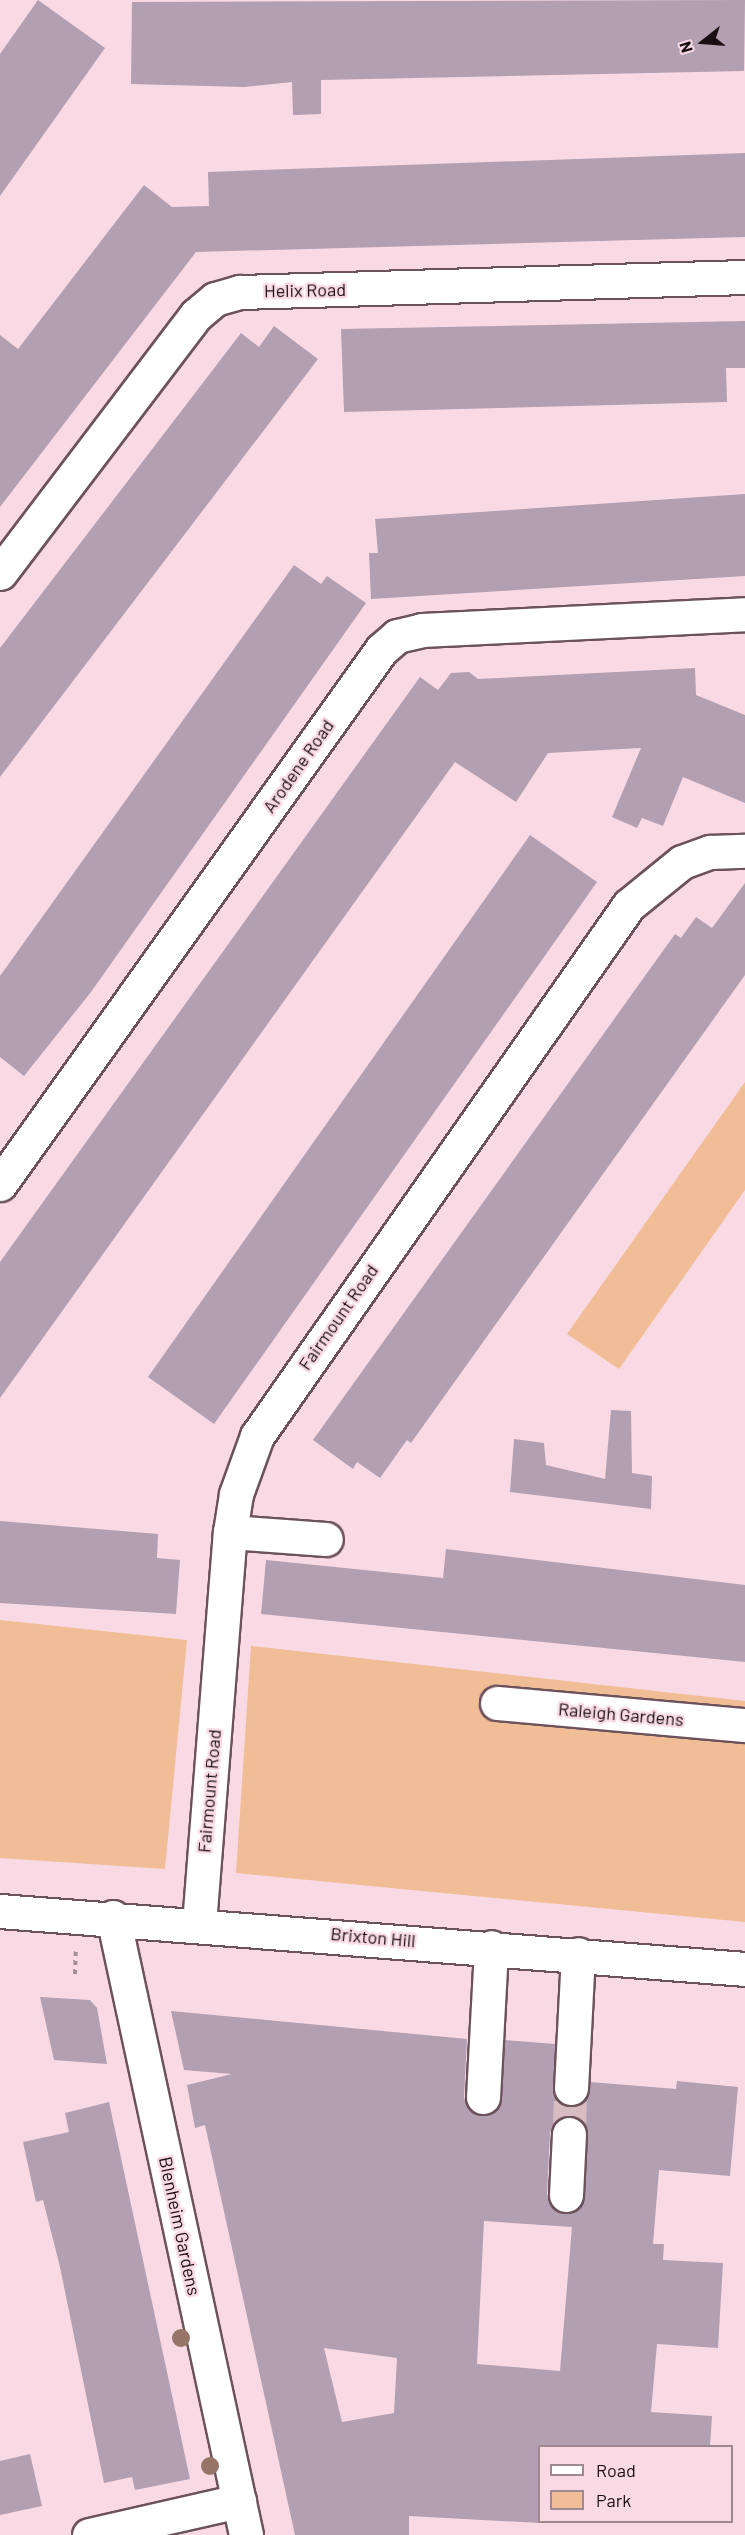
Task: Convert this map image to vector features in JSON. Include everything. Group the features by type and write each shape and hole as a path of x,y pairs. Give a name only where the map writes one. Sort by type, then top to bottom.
{"main road":[{"name":"Helix Road","path":"0,573 196,315 215,300 240,292 745,277"},
{"name":"Arodene Road","path":"0,1184 381,650 397,636 422,630 745,614"},
{"name":"Fairmount Road","path":"199,1924 230,1532 247,1461 272,1409 629,905 682,862 710,852 745,851"},
{"path":"230,1532 326,1539"},
{"name":"Raleigh Gardens","path":"497,1703 745,1725"},
{"name":"Brixton Hill","path":"0,1911 113,1917 745,1969"},
{"name":"Blenheim Gardens","path":"113,1917 246,2535"},
{"path":"483,2097 491,1947"},
{"path":"571,2088 578,1954"},
{"path":"566,2195 569,2134"},
{"path":"89,2535 239,2500"}],"path":[{"path":"75,1974 76,1946"}],"green space":[{"path":"745,1082 745,1190 619,1369 567,1334"},
{"path":"0,1620 187,1640 165,1869 0,1858"},
{"path":"251,1646 745,1701 745,1922 236,1873"}],"building":[{"path":"38,0 105,48 0,196 0,54"},
{"path":"745,0 744,71 321,80 321,114 293,115 292,82 244,87 131,84 132,2"},
{"path":"745,153 745,237 196,252 0,507 0,335 18,349 144,185 172,207 209,206 208,172"},
{"path":"745,321 745,368 726,368 727,402 344,412 341,329"},
{"path":"274,326 318,359 0,777 0,648 241,333 259,347"},
{"path":"745,494 745,576 371,599 369,553 378,553 375,519"},
{"path":"294,565 321,584 327,576 366,603 91,992 24,1076 0,1057 0,976"},
{"path":"695,668 696,695 745,715 745,803 683,777 663,826 642,818 637,828 612,817 641,748 548,753 516,802 455,762 0,1398 0,1262 420,677 438,690 451,673 469,672 478,679"},
{"path":"530,835 597,882 214,1424 148,1377"},
{"path":"745,883 745,975 411,1443 407,1440 380,1478 357,1462 353,1469 313,1440 675,934 681,938 696,917 712,928"},
{"path":"611,1410 631,1411 632,1473 652,1476 651,1509 510,1492 514,1439 544,1443 546,1465 605,1479"},
{"path":"0,1521 158,1534 157,1558 180,1560 176,1614 0,1603"},
{"path":"446,1549 745,1585 745,1662 261,1614 266,1560 443,1578"},
{"path":"40,1997 90,2000 97,2008 107,2064 54,2060"},
{"path":"171,2011 467,2039 464,2097 467,2106 481,2116 492,2113 502,2099 505,2040 555,2044 554,2096 569,2107 586,2099 590,2082 676,2089 677,2081 738,2087 730,2176 659,2170 653,2244 664,2244 663,2260 723,2263 718,2348 657,2344 651,2412 712,2416 710,2445 538,2445 538,2523 409,2516 409,2535 295,2535 205,2125 195,2128 187,2085 232,2074 184,2070","holes":["569,2115 580,2119 588,2135 585,2196 581,2206 566,2214 555,2210 547,2194 550,2133 554,2123","484,2221 572,2227 560,2371 477,2364","324,2348 397,2358 394,2413 342,2422"]},
{"path":"109,2102 190,2479 135,2490 132,2477 104,2483 60,2267 43,2200 36,2202 23,2142 69,2132 65,2113"},
{"path":"30,2454 42,2506 0,2515 0,2461"}],"tunnel":[{"path":"569,2134 571,2088"}]}
